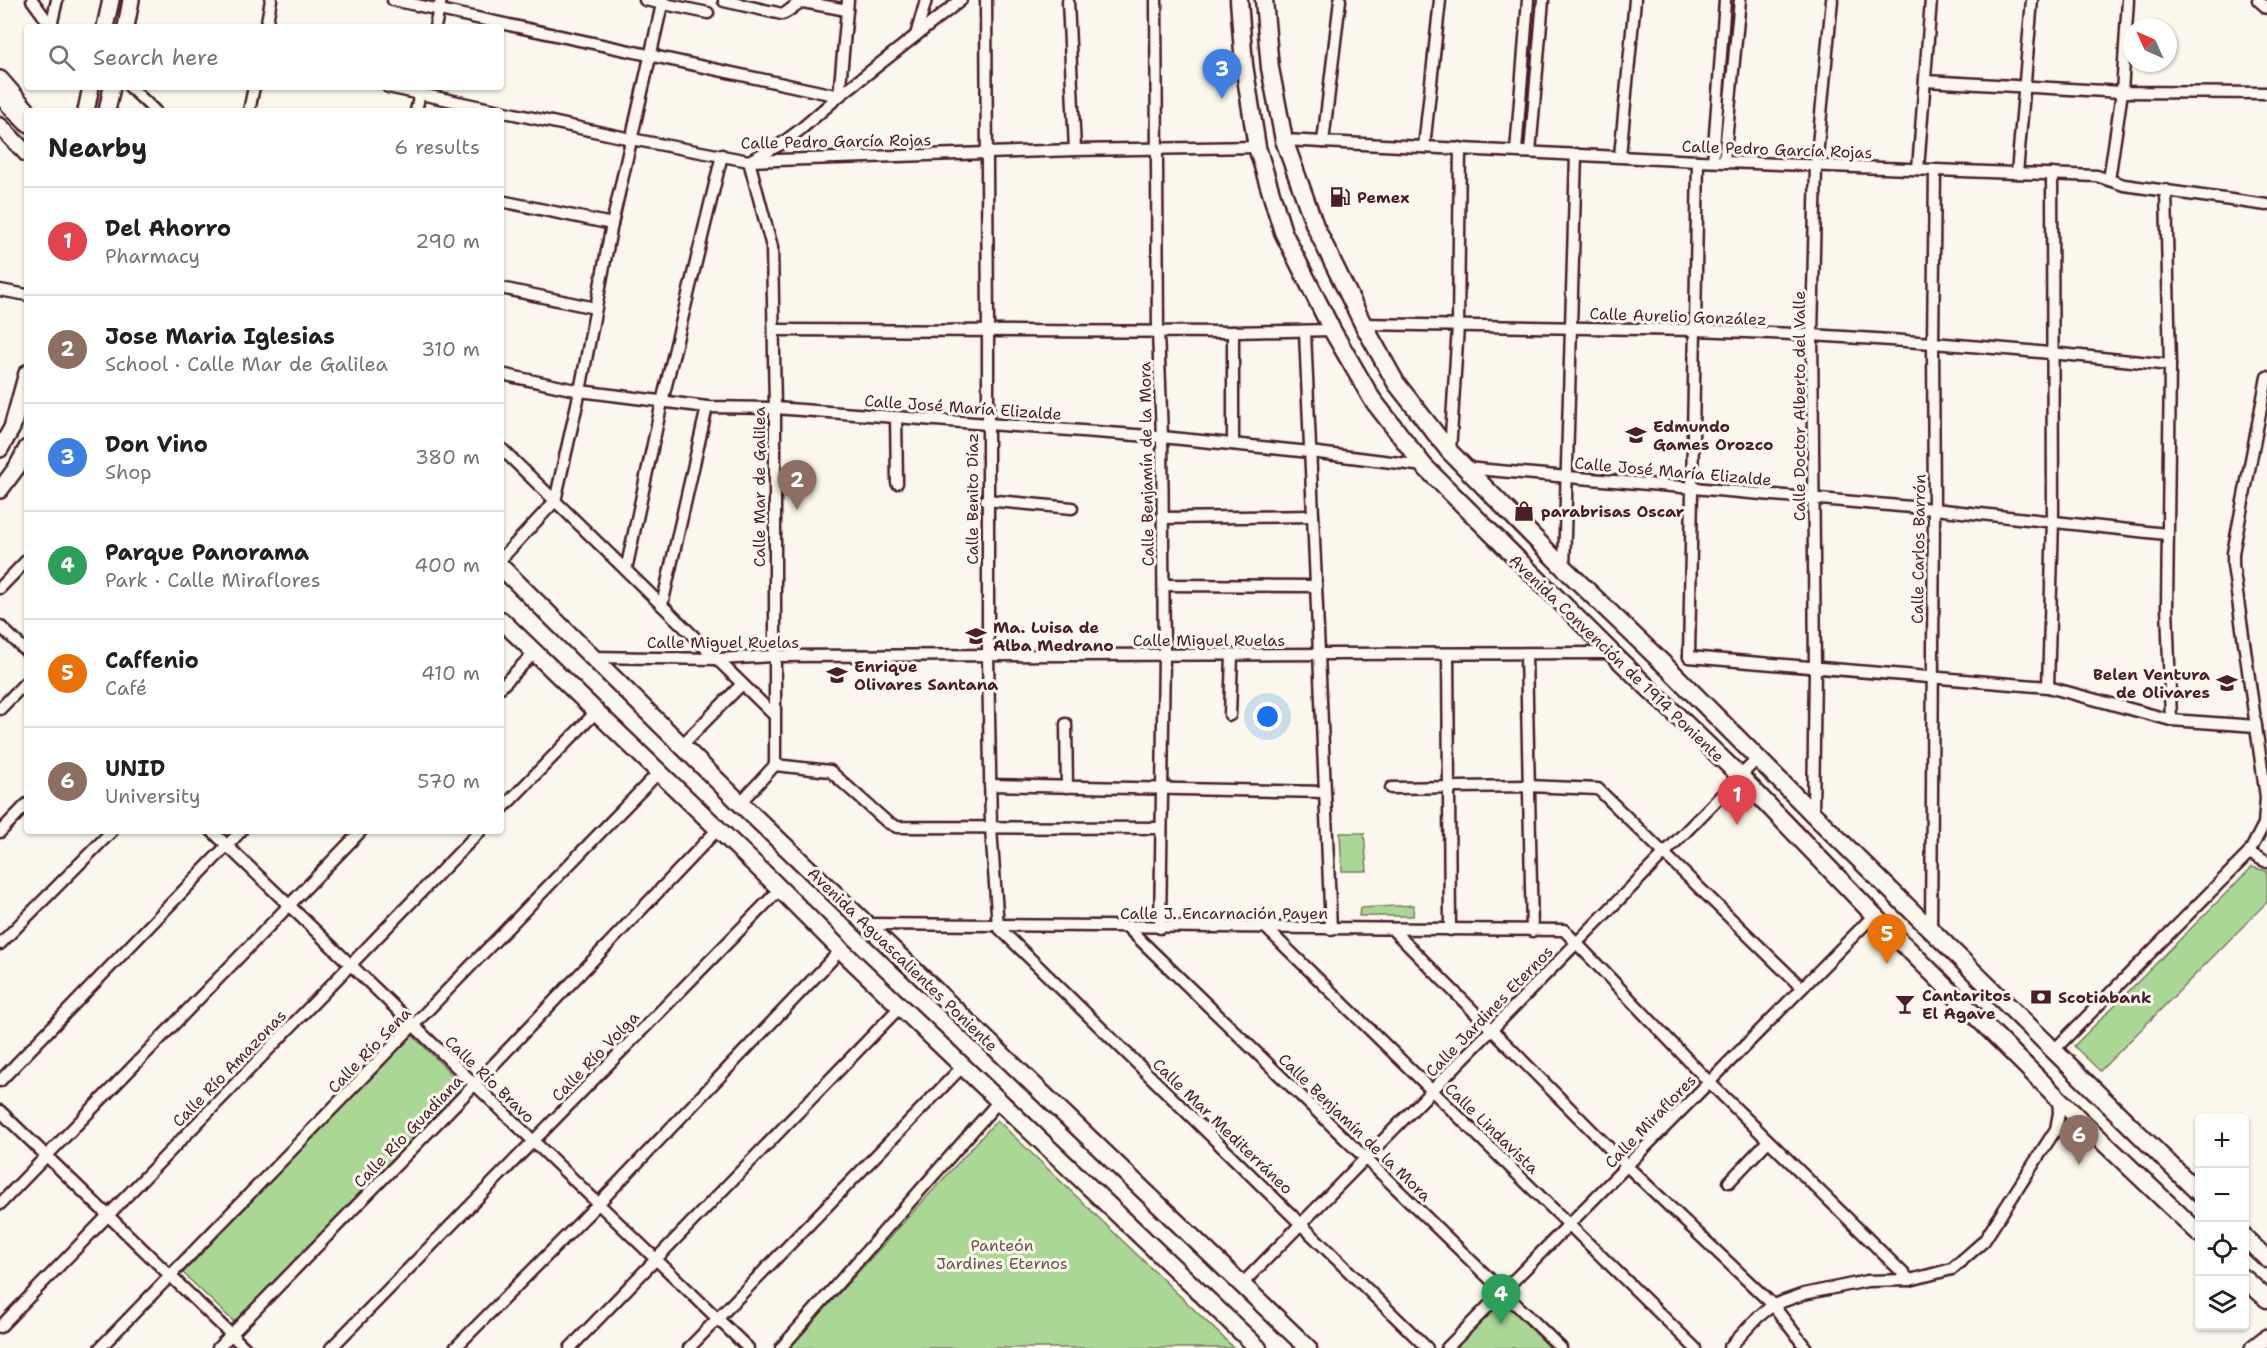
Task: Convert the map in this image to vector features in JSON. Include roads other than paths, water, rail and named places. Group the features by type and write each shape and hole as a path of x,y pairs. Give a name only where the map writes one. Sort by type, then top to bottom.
{"main road":[{"path":"106,24 111,0"},
{"path":"127,24 131,0"},
{"name":"Avenida Convención de 1914 Poniente","path":"1239,0 1244,65 1257,147 1283,232 1332,330 1372,399 1424,466 1612,653 1740,776 1874,915 2079,1119 2195,1230"},
{"name":"Avenida Convención de 1914 Poniente","path":"1264,0 1269,68 1284,140 1315,226 1363,324 1396,383 1464,468 2195,1190"},
{"path":"0,79 25,108"},
{"path":"86,108 90,90"},
{"path":"108,108 111,90"},
{"path":"0,95 24,120"},
{"path":"0,126 24,151"},
{"path":"0,449 12,428 24,384"},
{"path":"0,490 24,454"},
{"name":"Avenida Aguascalientes Poniente","path":"504,570 740,803 1308,1348"},
{"path":"504,623 900,1007 1258,1348"},
{"path":"2249,1242 2267,1259"},
{"path":"2249,1283 2267,1299"},
{"path":"2253,1348 2267,1337"}],"street":[{"path":"32,0 50,24"},
{"path":"53,24 57,0"},
{"path":"267,24 271,0"},
{"path":"393,0 440,5 650,57 839,96"},
{"path":"645,0 708,13"},
{"path":"916,35 926,0"},
{"path":"749,161 781,144 961,0"},
{"name":"Calle Benito Díaz","path":"986,0 988,656 991,828 998,927"},
{"name":"Calle Benjamín de la Mora","path":"1156,0 1158,332 1164,518 1160,928"},
{"path":"1323,142 1340,0"},
{"path":"1424,147 1440,0"},
{"path":"1516,151 1528,0"},
{"path":"1530,152 1543,0"},
{"path":"1620,156 1635,0"},
{"path":"1719,161 1725,0"},
{"path":"1719,161 1740,0"},
{"name":"Calle Doctor Alberto del Valle","path":"1813,814 1815,668 1812,335 1816,166 1832,0"},
{"path":"1918,169 1931,0"},
{"path":"2017,173 2032,0"},
{"path":"2109,180 2122,92 2128,0"},
{"path":"2258,0 2267,8"},
{"path":"724,1 782,14 787,13 797,3 803,2 847,5 839,96"},
{"path":"1068,1 1075,150"},
{"path":"504,556 555,501 580,391 612,224 663,2"},
{"path":"436,24 440,5"},
{"path":"1925,81 2122,92 2267,93"},
{"path":"133,90 152,108"},
{"path":"250,108 253,90"},
{"path":"417,108 421,90"},
{"name":"Calle Pedro García Rojas","path":"421,90 498,108"},
{"name":"Calle Pedro García Rojas","path":"504,109 631,139 749,161 1075,150 1257,147"},
{"name":"Calle Pedro García Rojas","path":"1284,140 1816,166 2097,176 2124,185 2267,205"},
{"path":"1450,452 1458,327 1460,148"},
{"path":"1564,568 1576,154"},
{"path":"626,570 662,402 722,155"},
{"path":"1673,673 1689,657 1698,160"},
{"name":"Calle Mar de Galilea","path":"749,161 772,247 775,408 775,765"},
{"name":"Calle Carlos Barrón","path":"1931,930 1935,170"},
{"path":"2048,687 2053,520 2052,174"},
{"path":"2166,190 2170,365 2166,534 2171,720"},
{"path":"504,202 612,224"},
{"path":"504,289 595,308"},
{"path":"0,290 24,295"},
{"name":"Calle Aurelio González","path":"1363,324 1695,330 1812,335 2051,352 2170,365"},
{"path":"774,330 1305,332 1332,330"},
{"path":"1233,332 1233,444"},
{"path":"1305,332 1331,929"},
{"name":"Calle José María Elizalde","path":"504,375 580,391 707,407 775,408 1162,437 1424,466"},
{"path":"2053,1051 2249,853 2266,814 2266,797 2233,553 2267,377"},
{"path":"662,605 707,407"},
{"path":"896,417 897,483"},
{"path":"504,451 774,715"},
{"name":"Calle José María Elizalde","path":"1464,468 2053,520 2166,534"},
{"path":"986,500 1072,508"},
{"path":"1164,518 1313,516"},
{"path":"0,588 24,563"},
{"path":"1164,585 1316,586"},
{"path":"0,626 24,649"},
{"path":"504,684 534,653"},
{"name":"Calle Miguel Ruelas","path":"591,657 1612,653"},
{"path":"1448,654 1450,930"},
{"path":"1526,654 1532,931"},
{"path":"1230,715 1232,655"},
{"path":"1689,657 2048,687 2171,720 2256,726"},
{"path":"0,709 24,684"},
{"path":"682,746 742,684"},
{"path":"504,807 596,712"},
{"path":"1066,724 1066,787"},
{"name":"Calle Jardines Eternos","path":"1242,1284 1758,758"},
{"path":"740,803 775,765 830,771 887,822 897,827 1160,828"},
{"name":"Calle Río Sena","path":"100,1348 659,772"},
{"path":"990,785 1325,792"},
{"path":"1391,788 1528,786 1599,789 1802,988"},
{"path":"0,832 24,807"},
{"name":"Calle Río Guadiana","path":"218,1348 475,1084 718,829"},
{"path":"0,944 109,834"},
{"name":"Calle Río Bravo","path":"215,834 747,1348"},
{"path":"0,1081 238,834"},
{"path":"0,1204 358,834"},
{"name":"Calle Río Amazonas","path":"0,1327 477,834"},
{"path":"2249,853 2267,862"},
{"name":"Calle Río Volga","path":"331,1348 780,889"},
{"name":"Calle Miraflores","path":"1447,1348 1874,915"},
{"name":"Calle J. Encarnación Payen","path":"866,924 998,927 1564,930 1709,1082 1910,1280"},
{"name":"Calle Mar Mediterráneo","path":"998,927 1427,1348"},
{"name":"Calle Benjamín de la Mora","path":"1128,928 1562,1348"},
{"name":"Calle Lindavista","path":"1267,929 1695,1348"},
{"path":"1393,930 1627,1166 1773,1305 1806,1348"},
{"path":"455,1348 598,1204 841,950"},
{"path":"570,1348 900,1007"},
{"path":"689,1348 962,1066"},
{"path":"1729,1348 1758,1317 1773,1305 1804,1294 1867,1281 1910,1280 1952,1269 1984,1241 2056,1129 2059,1113 2058,1097"},
{"path":"781,1348 999,1101"},
{"path":"0,1111 244,1348"},
{"path":"2056,1129 2067,1122 2079,1119"},
{"path":"1729,1182 1768,1141"}],"tunnel":[{"path":"0,115 24,140"}],"place":[{"name":"Don Vino","path":"1222,99"},
{"name":"Pemex","path":"1340,197"},
{"name":"Edmundo Games Orozco","path":"1636,435"},
{"name":"Jose Maria Iglesias","path":"797,510"},
{"name":"parabrisas Oscar","path":"1524,511"},
{"name":"Ma. Luisa de Alba Medrano","path":"976,636"},
{"name":"Enrique Olivares Santana","path":"837,675"},
{"name":"Belen Ventura de Olivares","path":"2227,683"},
{"name":"Del Ahorro","path":"1737,825"},
{"name":"Caffenio","path":"1887,964"},
{"name":"Scotiabank","path":"2041,997"},
{"name":"Cantaritos El Agave","path":"1905,1004"},
{"name":"UNID","path":"2079,1165"},
{"name":"Parque Panorama","path":"1501,1324"}],"park label":[{"name":"Panteón Jardines Eternos","path":"1002,1254"}]}
